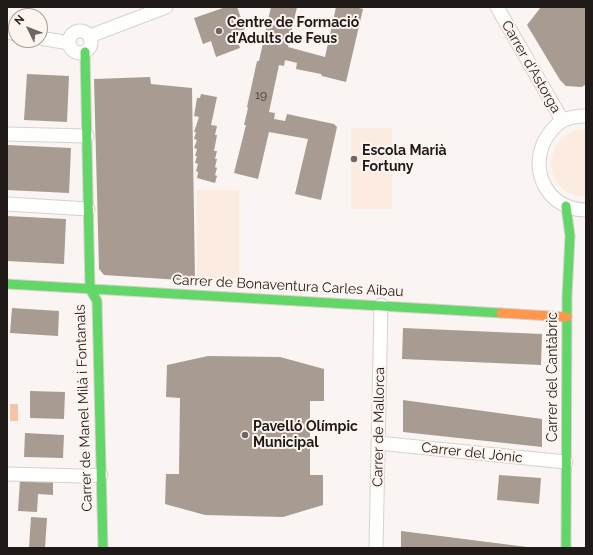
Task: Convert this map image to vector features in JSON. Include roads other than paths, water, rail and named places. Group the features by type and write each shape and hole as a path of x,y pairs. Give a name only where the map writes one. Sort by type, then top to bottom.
{"street":[{"path":"90,36 166,7"},
{"name":"Carrer d'Astorga","path":"498,9 562,120"},
{"path":"75,32 85,32 90,36 91,43 88,50 85,52 75,52 70,47 70,36 75,32"},
{"path":"48,39 69,43"},
{"name":"Carrer de Manel Milà i Fontanals","path":"85,52 90,288 97,301 103,548"},
{"path":"586,116 572,117 562,120 555,126 547,136 540,150 539,167 540,177 552,196 566,206 574,209 586,210"},
{"path":"7,134 87,136"},
{"path":"7,204 88,210"},
{"name":"Carrer del Cantàbric","path":"566,206 570,236 567,317 566,548"},
{"name":"Carrer de Bonaventura Carles Aibau","path":"7,284 567,317"},
{"name":"Carrer de Mallorca","path":"376,548 381,305"},
{"name":"Carrer del Jònic","path":"378,443 566,462"},
{"path":"7,474 82,476 101,475"}],"place":[{"name":"Centre de Formació d’Adults de Feus","path":"219,31"},
{"name":"Escola Marià Fortuny","path":"354,159"},
{"name":"Pavelló Olímpic Municipal","path":"245,435"}]}
